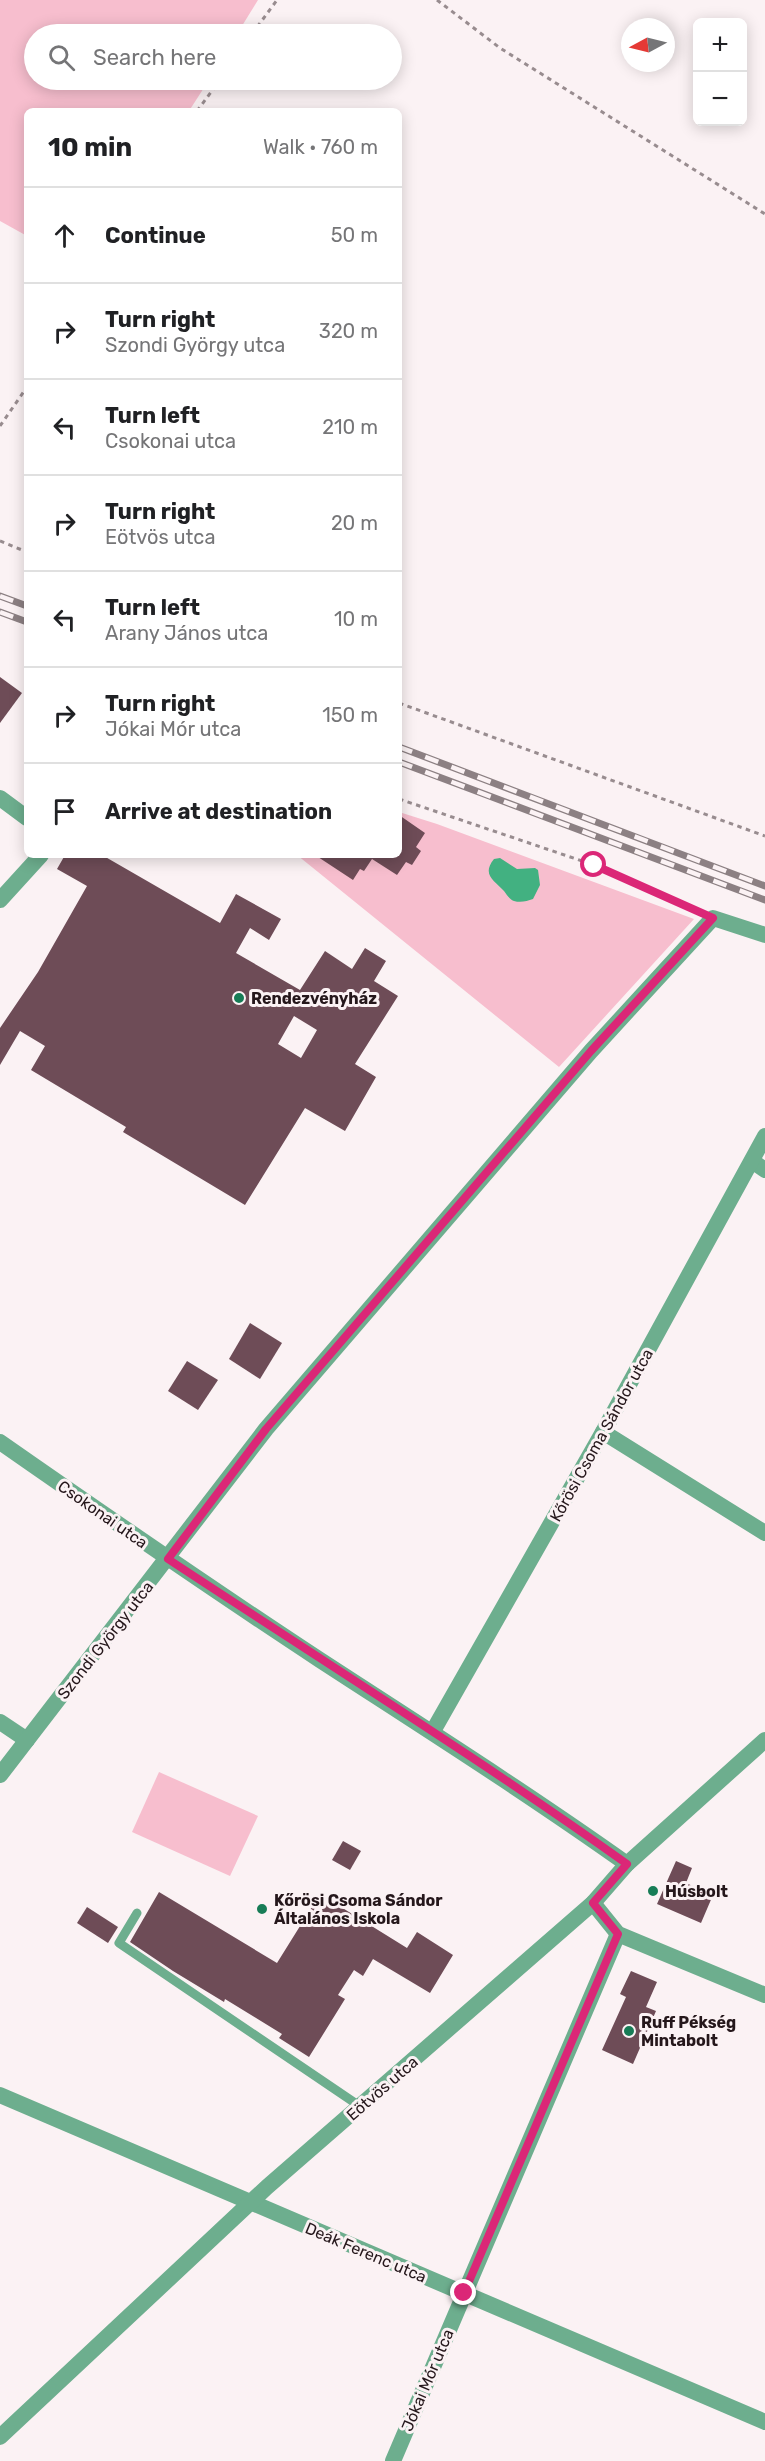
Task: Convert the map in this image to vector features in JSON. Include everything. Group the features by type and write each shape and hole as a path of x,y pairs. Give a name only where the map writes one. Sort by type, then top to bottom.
{"street":[{"path":"0,798 24,816"},
{"path":"0,900 38,858"},
{"path":"713,918 765,935"},
{"name":"Szondi György utca","path":"0,1775 281,1410 591,1051 713,918"},
{"name":"Kőrösi Csoma Sándor utca","path":"433,1731 758,1166 765,1136"},
{"path":"603,1432 765,1533"},
{"name":"Csokonai utca","path":"0,1442 168,1559 433,1731 627,1864"},
{"path":"0,1722 27,1740"},
{"name":"Eötvös utca","path":"0,2438 267,2187 593,1903 627,1864 765,1740"},
{"path":"593,1903 618,1934 765,1995"},
{"name":"Jókai Mór utca","path":"393,2461 618,1934"},
{"name":"Deák Ferenc utca","path":"0,2095 765,2422"}],"lane":[{"path":"137,1913 119,1943 361,2107"}],"path":[{"path":"259,24 277,0"},
{"path":"437,0 500,48 765,214"},
{"path":"199,108 213,90"},
{"path":"0,426 24,391"},
{"path":"0,542 24,551"},
{"path":"402,704 765,836"},
{"path":"402,800 594,865 713,918"}],"shaded area":[{"path":"0,0 258,0 243,24 24,24 24,90 203,90 191,108 24,108 24,234 0,221"},
{"path":"402,813 694,919 559,1067 301,858 402,858"},
{"path":"500,858 517,869 535,868 538,870 540,885 533,899 522,902 514,901 493,881 489,874 490,865 494,859"},
{"path":"159,1772 258,1816 230,1876 132,1832"}],"building":[{"path":"0,677 22,693 0,723"},
{"path":"402,817 425,833 416,847 421,851 412,865 406,862 397,875 372,859 364,871 360,869 353,880 320,858 402,858"},
{"path":"63,858 107,858 220,923 236,894 281,919 269,940 250,928 236,953 300,990 325,951 352,969 365,948 386,961 374,981 398,996 355,1064 376,1077 345,1131 305,1108 245,1205 123,1132 126,1127 31,1070 45,1046 20,1031 0,1065 0,1028 38,972 87,886 57,869","holes":["294,1016 317,1030 301,1058 278,1044"]},
{"path":"250,1323 282,1343 260,1379 229,1359"},
{"path":"187,1361 218,1380 198,1410 168,1391"},
{"path":"343,1841 361,1851 350,1870 332,1860"},
{"path":"676,1861 692,1868 686,1883 713,1895 701,1923 657,1904"},
{"path":"159,1892 277,1963 320,1894 407,1948 417,1932 453,1955 430,1993 373,1959 363,1976 354,1970 338,1995 345,1999 309,2057 279,2038 282,2034 225,1999 224,2002 130,1942"},
{"path":"87,1907 118,1927 108,1943 77,1923"},
{"name":"Ruff Pékség Mintabolt","path":"631,1971 657,1982 646,2007 656,2011 633,2064 602,2050 626,1997 620,1994"}],"railway":[{"path":"0,596 24,605"},
{"path":"0,612 24,621"},
{"path":"402,748 765,886"},
{"path":"402,763 765,900"}],"place":[{"name":"Rendezvényház","path":"239,998"},
{"name":"Húsbolt","path":"653,1891"},
{"name":"Kőrösi Csoma Sándor Általános Iskola","path":"262,1909"},
{"name":"Ruff Pékség Mintabolt","path":"629,2031"}],"route":[{"path":"464,2293 618,1934 593,1903 627,1864 433,1731 168,1559 266,1429 591,1051 713,918 594,865"}]}
